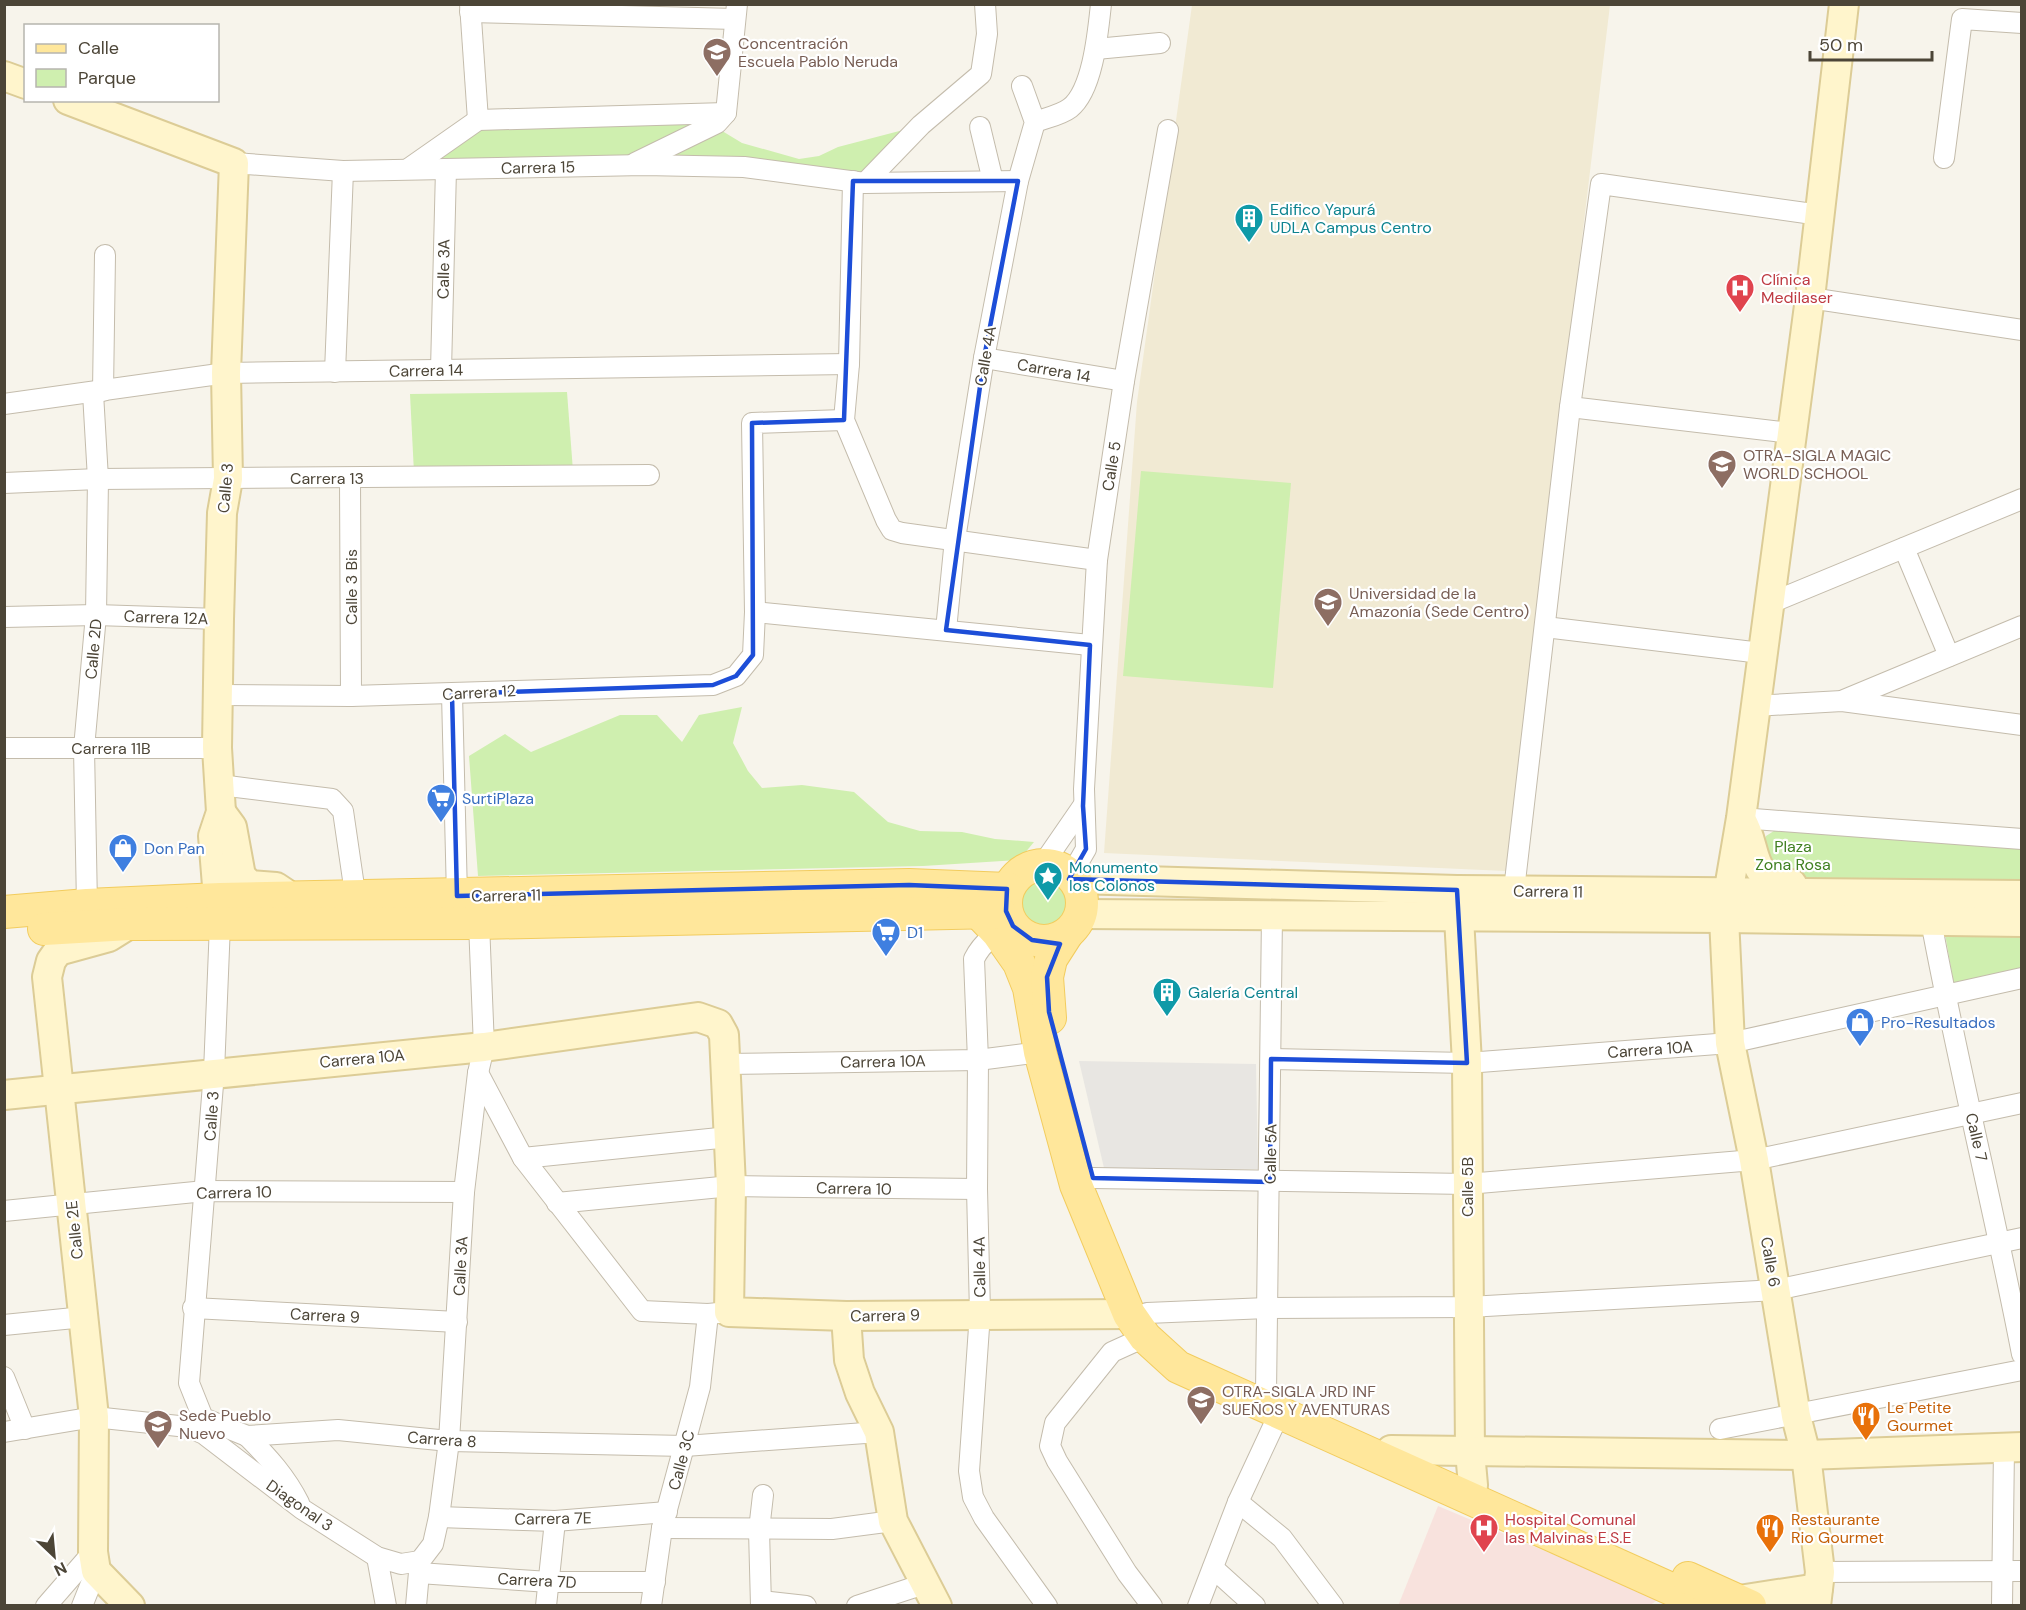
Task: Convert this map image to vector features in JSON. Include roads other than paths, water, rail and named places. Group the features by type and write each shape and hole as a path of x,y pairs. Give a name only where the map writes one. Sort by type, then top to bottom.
{"main road":[{"name":"Calle 6","path":"1818,1589 1806,1455 1796,1416 1754,1160 1730,1043 1726,905 1741,818 1761,653 1810,298 1844,4"},
{"path":"4,76 24,83"},
{"name":"Carrera 15","path":"73,102 234,163"},
{"name":"Calle 3","path":"234,163 226,373 228,479 222,513 219,619 220,695 217,748 221,798 232,827 241,876 250,885 276,887 295,898"},
{"name":"Calle 3","path":"220,911 213,836 221,798"},
{"path":"1741,818 1746,826 1751,851 1764,875 1775,883 1792,884 1797,893"},
{"path":"1140,1321 1093,1178 1049,1012 1047,977 1051,959 1074,924 1081,890 1063,873 1029,868 1016,876 1001,915 1029,988 1040,1052 1076,1185 1140,1321 1273,1404 1731,1604 1818,1589"},
{"name":"Carrera 11","path":"1063,873 1458,904 1514,890 1931,921 2022,922"},
{"name":"Carrera 11","path":"4,932 130,914 357,909 457,896 909,885 1001,915"},
{"name":"Carrera 11","path":"1074,924 1458,904 1726,905 1797,893 2022,895"},
{"name":"Carrera 11","path":"220,911 295,898 357,909 479,923 909,912 1001,915"},
{"name":"Calle 5B","path":"1458,904 1467,1063 1470,1452 1473,1485"},
{"name":"Carrera 11","path":"4,912 87,905 130,914"},
{"name":"Calle 2E","path":"95,1561 94,1417 47,977 51,961 58,951 109,937 130,914"},
{"path":"1001,915 1032,940 1044,941 1074,924"},
{"name":"Carrera 10A","path":"4,1095 214,1072 481,1060 698,1017 718,1023"},
{"name":"Calle 3C","path":"718,1023 724,1035 731,1186 718,1313"},
{"name":"Carrera 9","path":"718,1313 846,1317 980,1313 1140,1321"},
{"path":"846,1317 849,1360 860,1393 879,1432 893,1521 931,1595"},
{"path":"1273,1404 1473,1485 1731,1604"},
{"path":"1391,1450 1806,1455 2013,1447"},
{"path":"95,1561 130,1605"}],"street":[{"path":"985,4 987,33 981,74 859,182 844,420 892,530 1097,560"},
{"path":"1022,86 1035,122 1069,109 1080,98 1096,50 1101,4"},
{"path":"478,120 470,8 736,12 726,113 717,123 630,166"},
{"path":"1944,158 1962,19 2022,23"},
{"path":"1096,50 1160,43"},
{"path":"408,169 478,120 726,113"},
{"name":"Calle 4A","path":"945,630 955,539 984,358 1018,181 1035,122"},
{"path":"980,127 993,181"},
{"name":"Calle 5","path":"1063,873 1086,849 1083,806 1090,645 1097,560 1124,381 1168,130"},
{"name":"Carrera 15","path":"234,163 343,171 630,166 744,168 859,182 1018,181"},
{"name":"Calle 3A","path":"441,370 446,169"},
{"path":"335,372 343,171"},
{"path":"1514,890 1570,407 1601,184 1820,215"},
{"name":"Calle 2D","path":"87,905 84,748 96,615 98,392 105,255"},
{"path":"1810,298 2022,330"},
{"name":"Carrera 14","path":"984,358 1124,381"},
{"name":"Carrera 14","path":"4,404 226,373 849,364"},
{"path":"1570,407 1791,433"},
{"path":"844,420 752,423 755,612 1090,645"},
{"name":"Carrera 13","path":"4,483 98,479 649,475"},
{"name":"Calle 3 Bis","path":"350,478 351,696"},
{"path":"1768,604 2022,499"},
{"path":"1904,548 1949,656"},
{"name":"Carrera 12","path":"220,695 452,694 713,685 736,676 753,655 755,612"},
{"name":"Carrera 12A","path":"4,617 96,615 219,619"},
{"path":"1842,701 2022,626"},
{"path":"1545,627 1761,653"},
{"path":"452,694 457,896"},
{"path":"1754,706 1842,701 2022,724"},
{"name":"Carrera 11B","path":"4,748 217,748"},
{"path":"221,798 332,799 343,811 357,909"},
{"path":"1063,873 1083,806"},
{"path":"1741,818 2022,839"},
{"name":"Calle 3","path":"195,1422 189,1383 193,1308 214,1072 220,911"},
{"name":"Calle 4A","path":"1001,915 974,958 978,1060 977,1189 980,1313 969,1471 973,1497 984,1518 1047,1605"},
{"name":"Calle 5A","path":"1272,915 1267,1308 1273,1404"},
{"name":"Calle 7","path":"1931,921 1971,1114 2001,1242 2022,1354"},
{"name":"Calle 3A","path":"416,1605 420,1567 433,1544 439,1517 449,1441 464,1192 481,1060 479,923"},
{"name":"Carrera 10A","path":"1271,1059 1467,1063 1730,1043 2022,978"},
{"name":"Carrera 10A","path":"725,1064 978,1060 1040,1052"},
{"path":"481,1060 523,1158 557,1203"},
{"path":"1093,1178 1467,1184 1754,1160 2022,1103"},
{"path":"523,1158 729,1137"},
{"name":"Carrera 10","path":"557,1203 731,1186 977,1189"},
{"name":"Carrera 10","path":"4,1211 205,1191 464,1192"},
{"name":"Carrera 9","path":"557,1203 642,1311 718,1313"},
{"path":"1152,1605 1127,1573 1050,1446 1055,1423 1140,1321 1267,1308 1468,1307 1776,1290 2022,1238"},
{"name":"Carrera 9","path":"193,1308 457,1322"},
{"name":"Calle 3C","path":"651,1605 665,1520 718,1313"},
{"path":"4,1325 84,1317"},
{"path":"1720,1429 1796,1416 2022,1370"},
{"path":"4,1377 25,1429"},
{"path":"1198,1605 1273,1404"},
{"name":"Carrera 8","path":"4,1432 94,1417 195,1422 247,1437 338,1430 449,1441 685,1446 879,1432"},
{"name":"Diagonal 3","path":"195,1422 204,1434 302,1509 376,1557 420,1567"},
{"path":"247,1437 272,1461 289,1482 302,1509"},
{"path":"2002,1605 2002,1571 2013,1447"},
{"path":"763,1495 759,1530 761,1603 806,1605"},
{"path":"1238,1502 1282,1538 1333,1605"},
{"name":"Carrera 7E","path":"439,1517 555,1521 665,1520 759,1530 832,1529 893,1521"},
{"path":"546,1605 555,1521"},
{"path":"376,1557 386,1605"},
{"path":"46,1605 95,1561"},
{"name":"Calle 2E","path":"82,1605 95,1561"},
{"name":"Carrera 7D","path":"420,1567 549,1582 654,1582"},
{"path":"1212,1568 1255,1605"},
{"path":"1818,1589 2022,1570"},
{"path":"857,1605 931,1595"}],"place":[{"name":"Concentración Escuela Pablo Neruda","path":"717,78"},
{"name":"Edifico Yapurá UDLA Campus Centro","path":"1249,244"},
{"name":"Clínica Medilaser","path":"1740,314"},
{"name":"OTRA-SIGLA MAGIC WORLD SCHOOL","path":"1722,490"},
{"name":"Universidad de la Amazonía (Sede Centro)","path":"1328,628"},
{"name":"SurtiPlaza","path":"441,824"},
{"name":"Don Pan","path":"123,874"},
{"name":"Monumento los Colonos","path":"1048,902"},
{"name":"D1","path":"886,958"},
{"name":"Galería Central","path":"1167,1018"},
{"name":"Pro-Resultados","path":"1860,1048"},
{"name":"OTRA-SIGLA JRD INF SUEÑOS Y AVENTURAS","path":"1201,1426"},
{"name":"Le Petite Gourmet","path":"1866,1442"},
{"name":"Sede Pueblo Nuevo","path":"158,1450"},
{"name":"Hospital Comunal las Malvinas E.S.E","path":"1484,1554"},
{"name":"Restaurante Rio Gourmet","path":"1770,1554"}],"park label":[{"name":"Plaza Zona Rosa","path":"1793,855"}]}
